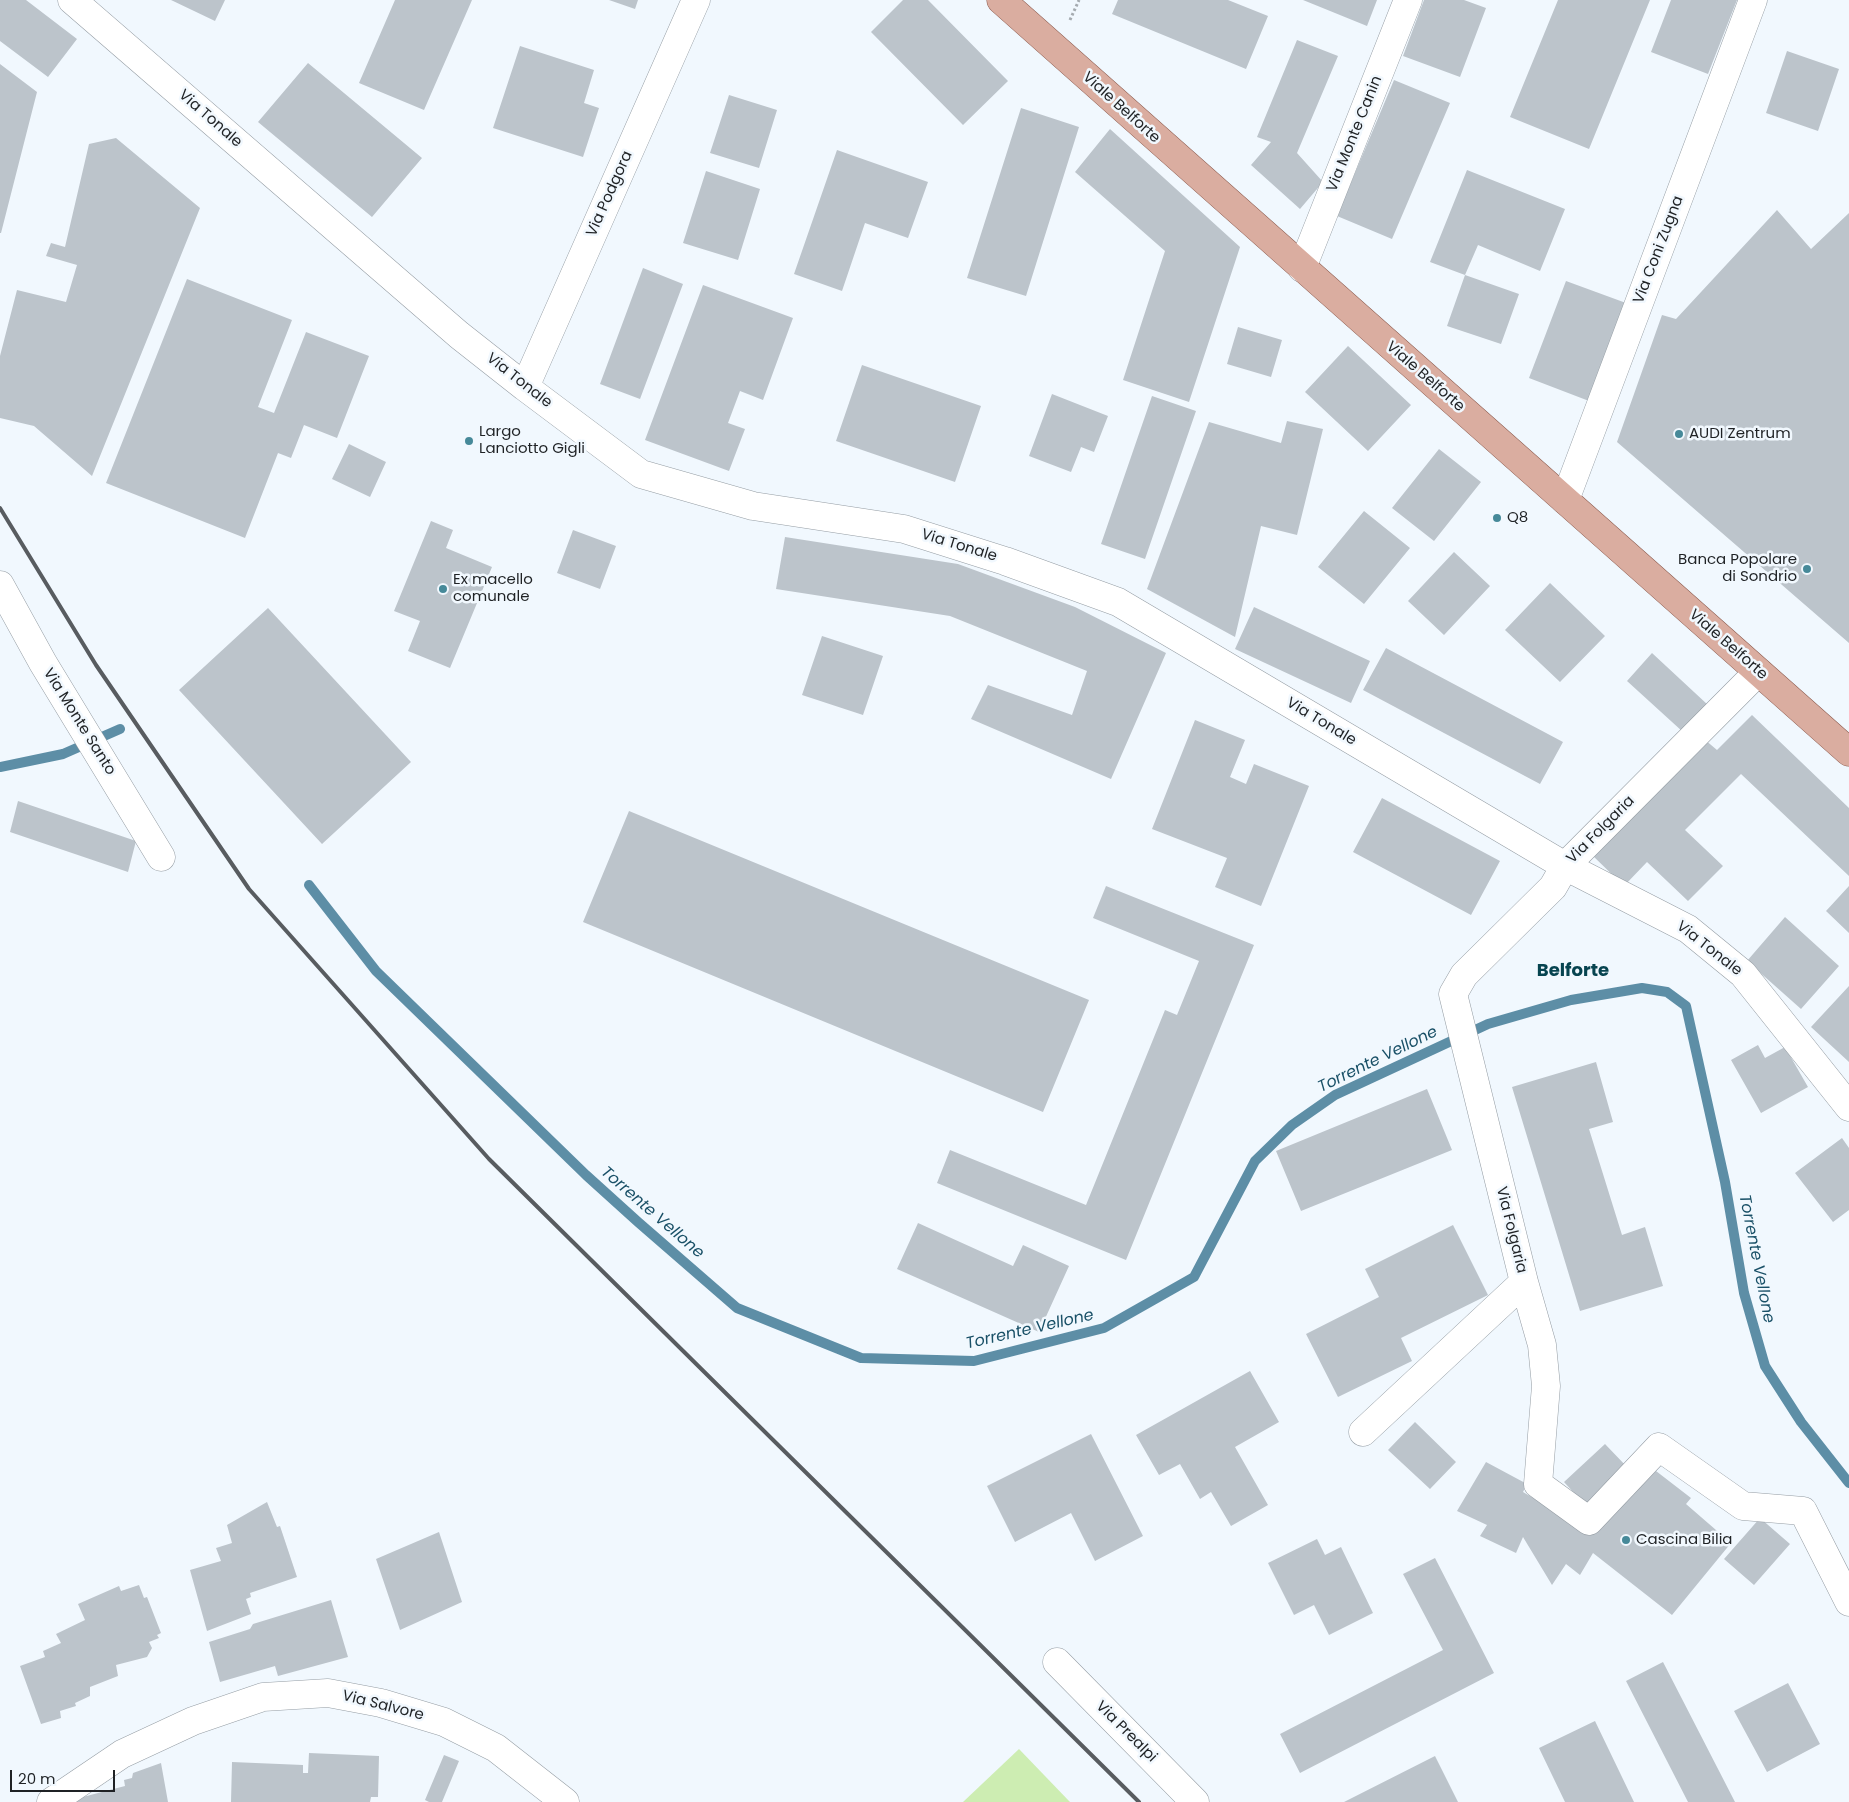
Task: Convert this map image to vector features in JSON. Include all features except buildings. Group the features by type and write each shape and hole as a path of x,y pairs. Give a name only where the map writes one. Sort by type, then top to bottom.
{"main road":[{"name":"Viale Belforte","path":"1001,0 1849,752"}],"street":[{"name":"Via Tonale","path":"72,0 452,328 525,387 641,474 753,506 904,529 1005,561 1118,602 1565,866 1688,929 1743,974 1849,1107"},
{"name":"Via Podgora","path":"525,387 696,0"},
{"name":"Via Monte Canin","path":"1302,268 1408,0"},
{"name":"Via Coni Zugna","path":"1565,500 1752,0"},
{"name":"Via Monte Santo","path":"0,585 43,663 161,858"},
{"name":"Via Folgaria","path":"1758,672 1565,866 1552,887 1464,975 1453,994 1524,1282 1542,1345 1546,1386 1538,1484 1588,1521 1659,1447 1742,1506 1803,1511 1849,1602"},
{"path":"1363,1432 1524,1282"},
{"name":"Via Prealpi","path":"1057,1662 1195,1802"},
{"name":"Via Salvore","path":"51,1802 122,1754 193,1721 263,1697 328,1693 381,1703 444,1722 496,1748 565,1802"}],"green space":[{"path":"1019,1749 1070,1802 963,1802"}],"waterway":[{"name":"Torrente Vellone","path":"0,767 63,754 120,729"},
{"name":"Torrente Vellone","path":"309,885 376,971 586,1175 737,1308 861,1358 974,1361 1104,1328 1194,1277 1255,1161 1292,1125 1335,1095 1488,1024 1571,1000 1642,988 1667,992 1686,1006 1725,1182 1744,1293 1765,1366 1801,1422 1849,1483"}],"railway":[{"path":"0,508 96,665 249,889 489,1159 1139,1802"}],"place":[{"name":"AUDI Zentrum","path":"1679,434"},
{"name":"Largo Lanciotto Gigli","path":"469,441"},
{"name":"Q8","path":"1497,518"},
{"name":"Banca Popolare di Sondrio","path":"1807,569"},
{"name":"Ex macello comunale","path":"443,589"},
{"name":"Cascina Bilia","path":"1626,1540"}],"district":[{"name":"Belforte","path":"1573,971"}]}
